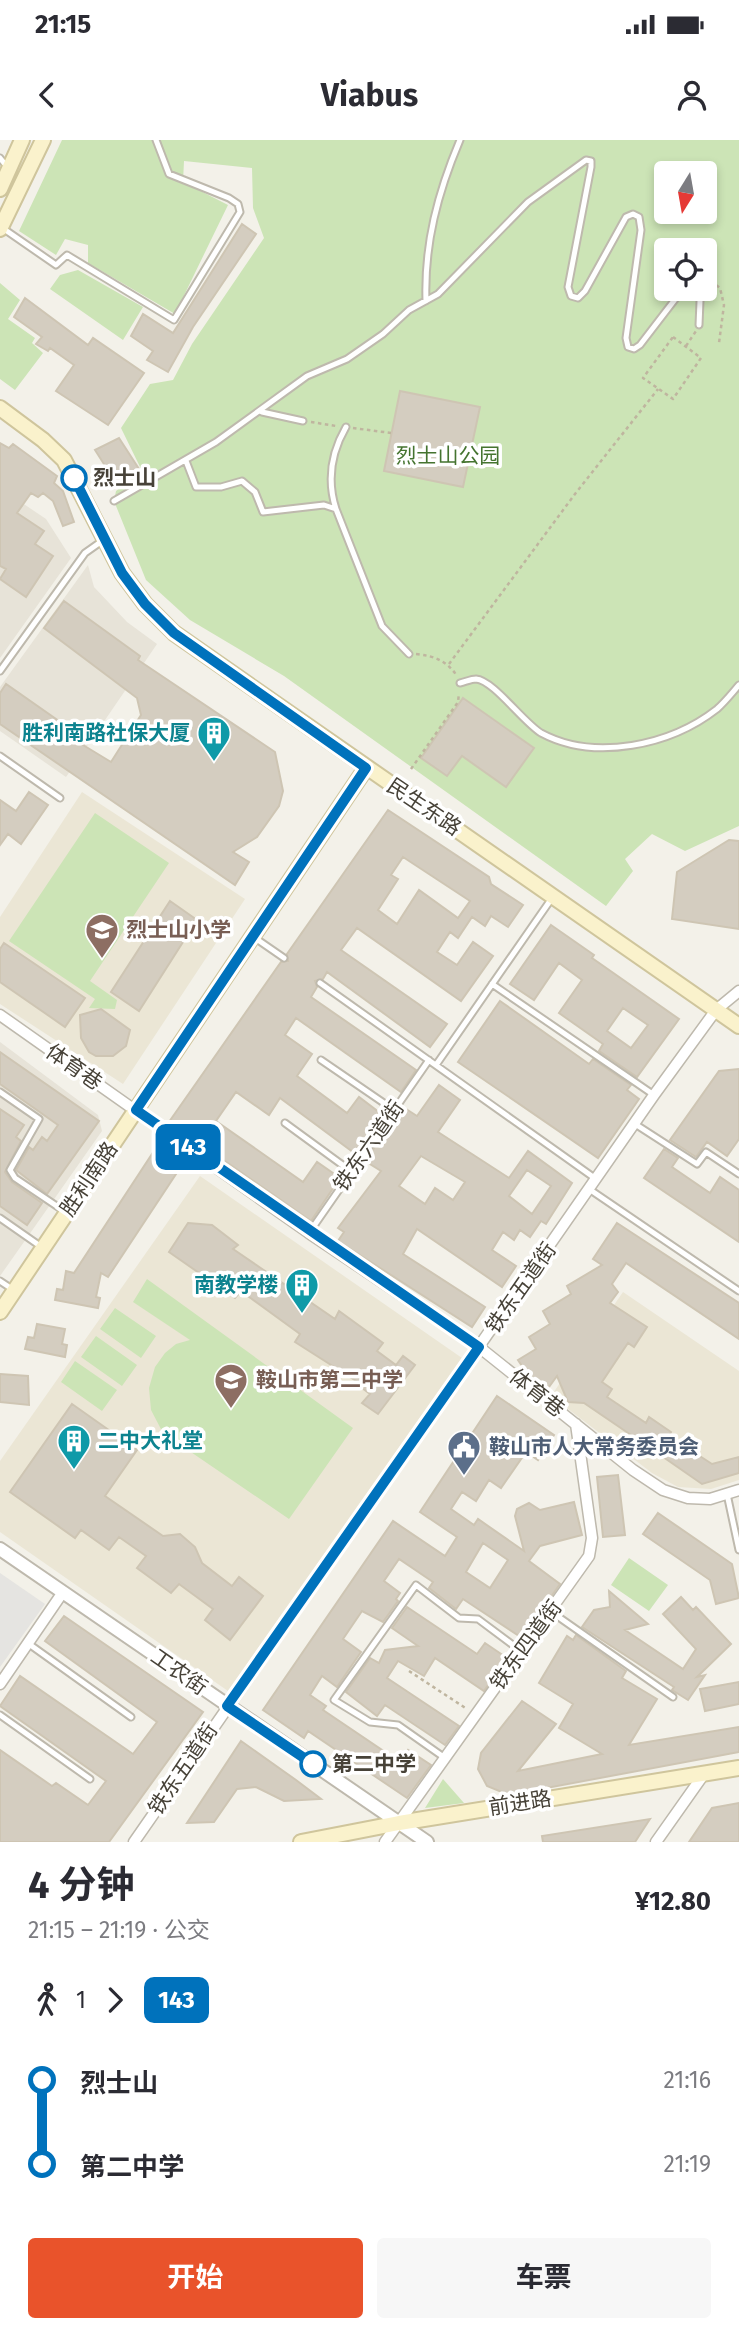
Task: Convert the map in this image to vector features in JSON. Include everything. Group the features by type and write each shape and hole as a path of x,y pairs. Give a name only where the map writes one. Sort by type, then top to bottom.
{"main road":[{"path":"0,189 11,171 22,140"},
{"path":"1,228 43,140"},
{"name":"民生东路","path":"0,408 43,440 64,460 122,573 145,604 174,633 739,1026"},
{"name":"胜利南路","path":"0,1312 251,935 366,768"},
{"name":"前进路","path":"301,1842 399,1823 739,1768"}],"street":[{"name":"铁东五道街","path":"134,1842 654,1095 716,1010 739,991"},
{"name":"体育巷","path":"0,1015 309,1233 479,1347 663,1490 709,1499 739,1490"},
{"name":"铁东四道街","path":"386,1842 589,1556 592,1547 576,1424"},
{"name":"工农街","path":"0,1549 427,1842"},
{"path":"0,1684 63,1592"},
{"path":"656,1842 704,1774"}],"lane":[{"path":"1,228 56,265 67,255 174,320 240,212 238,204 229,198 169,174 156,140"},
{"path":"426,301 425,263 438,197 460,140"},
{"path":"0,158 11,171"},
{"path":"114,501 186,461 262,412 307,376 347,359 438,294 528,202 588,159 591,167 568,287 571,296 578,298 585,291 626,217 633,214 639,217 640,230 626,338 628,347 634,349 640,345 674,301"},
{"path":"699,325 700,301"},
{"path":"262,412 303,421"},
{"path":"346,427 331,473 331,493 382,626 409,654"},
{"path":"186,461 196,487 221,487 242,481 255,492 263,512 324,505 336,509"},
{"path":"0,671 85,553 105,539"},
{"path":"460,682 476,679 487,683 514,711 541,733 583,748 637,745 678,732 718,708 739,685"},
{"path":"0,756 60,798"},
{"path":"436,1065 554,895"},
{"path":"251,935 284,958"},
{"path":"320,983 596,1179"},
{"path":"492,984 654,1095"},
{"path":"321,1060 394,1110"},
{"name":"铁东六道街","path":"309,1233 429,1060"},
{"path":"0,1092 39,1119 10,1170 15,1178 66,1213"},
{"path":"285,1123 352,1172"},
{"path":"635,1124 697,1164 706,1152 739,1174"},
{"path":"589,1189 739,1291"},
{"path":"0,1218 43,1248"},
{"path":"0,1281 15,1290"},
{"path":"727,1494 739,1550"},
{"path":"445,1758 398,1726 370,1722 334,1700 416,1585 459,1618 478,1619 521,1651"},
{"path":"550,1611 673,1697"},
{"path":"28,1643 131,1717"},
{"path":"0,1716 90,1779"}],"path":[{"path":"717,286 724,305 719,343"},
{"path":"673,337 701,358 673,399 658,389 643,378 673,337"},
{"path":"686,346 692,337"},
{"path":"449,664 575,494 658,389"},
{"path":"303,421 391,433"},
{"path":"409,654 429,655 449,664 460,682 458,702 411,769"},
{"path":"409,1671 475,1715"}],"shaded area":[{"path":"0,488 46,519 71,558 0,658"},
{"path":"88,565 94,587 127,622 157,644 66,777 0,731 0,687"},
{"name":"烈士山小学","path":"82,792 245,899 123,1084 0,1004 0,917"},
{"path":"0,1042 98,1115 102,1131 0,1276"},
{"name":"鞍山市第二中学","path":"200,1176 462,1358 228,1691 0,1532 0,1461"},
{"path":"623,1292 739,1371 739,1480 711,1489 678,1487 652,1473 551,1396"},
{"path":"0,1573 45,1604 0,1667"}],"green space":[{"name":"烈士山公园","path":"62,140 739,140 739,826 685,851 652,834 625,859 633,871 606,906 284,676 190,620 146,580 114,501 116,491 142,471 121,428 150,384 173,380 192,344 264,238 253,208 252,168 184,161 183,182 228,205 175,314 88,263 88,245 65,239 56,255 19,231"},
{"path":"78,270 143,307 123,340 50,289 60,275"},
{"path":"0,283 20,300 8,319 35,338 32,343 43,353 15,390 0,379"},
{"path":"95,813 169,863 90,981 117,1000 115,1009 89,1008 95,999 9,941"},
{"path":"147,1279 353,1428 289,1519 163,1433 151,1410 149,1388 155,1367 176,1344 190,1340 133,1302"},
{"path":"115,1308 156,1336 141,1358 100,1329"},
{"path":"96,1336 137,1365 122,1386 81,1357"},
{"path":"75,1361 117,1390 102,1411 61,1382"},
{"path":"629,1558 668,1585 649,1611 611,1585"},
{"path":"443,1779 464,1803 425,1808"}],"building":[{"path":"242,224 256,234 193,327 168,372 147,360 153,351 131,336 143,314 173,333"},
{"path":"25,298 88,345 93,338 144,373 108,425 56,391 74,365 50,348 48,351 36,344 42,337 14,317"},
{"path":"400,391 480,407 463,487 384,471"},
{"path":"119,438 139,469 116,483 95,450"},
{"path":"0,443 9,448 13,444 57,476 54,483 63,491 74,522 63,526 53,501 43,493 38,497 31,493 17,513 44,531 35,544 53,556 26,597 0,579 6,569 0,566"},
{"path":"64,601 140,656 138,660 275,752 283,791 279,806 257,837 233,852 249,862 235,885 0,724 0,693 6,684 86,740 83,745 111,762 141,715 137,698 44,628"},
{"path":"463,698 534,748 506,787 462,756 447,776 421,758"},
{"path":"29,792 48,805 21,844 8,834 0,845 0,800 16,811"},
{"path":"388,810 489,877 491,884 523,905 508,927 491,916 485,926 472,917 458,938 450,932 437,952 457,965 473,942 493,956 461,1001 357,928 341,950 447,1024 430,1047 327,972 323,979 315,981 317,987 311,997 416,1070 401,1092 296,1018 285,1035 312,1054 297,1076 347,1113 359,1097 384,1116 357,1155 280,1098 269,1115 236,1092 216,1121 303,1182 317,1162 340,1178 311,1221 169,1122 281,962 288,961 287,954","holes":["403,857 470,901 458,918 419,890 397,924 378,910 398,879 391,875"]},
{"path":"729,840 739,841 739,929 672,919 677,872"},
{"path":"170,901 197,920 139,1011 111,992"},
{"path":"551,925 594,955 592,958 679,1019 637,1077 599,1051 603,1044 559,1013 582,980 559,963 534,1000 510,984","holes":["623,1008 648,1025 631,1048 607,1031"]},
{"path":"4,943 85,998 65,1027 0,982 0,949"},
{"path":"500,1001 589,1064 593,1059 631,1085 627,1090 639,1099 598,1158 458,1062"},
{"path":"101,1009 130,1030 126,1046 113,1056 96,1056 89,1052 81,1038 80,1015"},
{"path":"0,1052 99,1121 47,1194 16,1170 29,1147 33,1150 42,1137 47,1141 58,1125 0,1084"},
{"path":"739,1069 739,1139 727,1156 707,1142 696,1157 670,1140 719,1071"},
{"path":"439,1085 460,1100 438,1132 509,1178 528,1151 572,1183 546,1224 541,1221 530,1237 520,1230 514,1240 503,1232 492,1250 516,1266 502,1287 417,1229 403,1254 485,1307 472,1327 338,1241 344,1232 338,1228 381,1171 365,1161 403,1107 417,1116","holes":["421,1156 465,1182 453,1200 435,1188 425,1204 399,1186","527,1170 551,1186 532,1214 509,1196"]},
{"path":"0,1109 24,1125 16,1137 21,1141 5,1172 12,1182 42,1203 27,1225 0,1206"},
{"path":"664,1149 678,1158 672,1167 710,1193 720,1177 739,1190 739,1242 644,1178"},
{"path":"154,1151 180,1168 108,1277 101,1273 96,1297 100,1298 98,1308 55,1300 57,1289 63,1290 66,1271 74,1273"},
{"name":"南教学楼","path":"188,1223 212,1225 238,1245 233,1249 335,1319 339,1311 383,1343 377,1351 396,1365 403,1356 415,1365 378,1414 362,1403 370,1394 362,1388 364,1386 295,1342 300,1334 241,1291 235,1298 169,1252"},
{"path":"617,1223 739,1303 739,1339 626,1263 612,1284 618,1292 610,1303 647,1327 634,1347 628,1343 602,1382 612,1389 607,1397 646,1423 649,1417 671,1432 669,1436 712,1464 739,1457 739,1473 702,1484 653,1450 649,1456 627,1441 631,1435 584,1403 568,1402 557,1376 546,1391 530,1378 518,1360 536,1349 529,1337 550,1324 543,1311 571,1294 567,1286 602,1265 593,1259"},
{"path":"37,1324 65,1329 62,1344 67,1345 65,1357 25,1349 28,1337 34,1338"},
{"path":"0,1374 28,1376 29,1405 0,1402"},
{"path":"497,1396 554,1435 538,1460 526,1452 501,1488 489,1480 476,1501 462,1492 451,1509 474,1525 478,1519 524,1551 515,1516 517,1509 529,1503 540,1510 574,1502 582,1535 540,1546 529,1561 560,1584 522,1638 463,1599 456,1609 429,1588 433,1582 399,1559 384,1581 400,1593 396,1599 398,1601 383,1622 362,1611 343,1639 361,1652 337,1687 322,1676 310,1695 326,1706 323,1710 400,1762 408,1750 431,1765 407,1798 308,1731 304,1738 263,1710 393,1521 445,1556 457,1537 420,1512","holes":["483,1543 508,1560 490,1588 466,1572"]},
{"path":"72,1404 137,1450 105,1496 163,1536 180,1534 195,1547 202,1563 232,1586 239,1577 263,1596 230,1640 205,1620 213,1609 179,1584 171,1593 137,1568 146,1556 119,1537 109,1550 81,1530 75,1538 10,1492"},
{"path":"618,1475 625,1535 603,1537 597,1477"},
{"path":"658,1513 732,1564 739,1598 716,1604 710,1580 643,1534"},
{"path":"609,1591 648,1624 625,1630 683,1669 696,1649 663,1614 681,1597 693,1610 696,1607 731,1644 697,1677 705,1675 688,1700 672,1690 674,1687 582,1627 594,1610 610,1607"},
{"path":"407,1607 477,1654 485,1643 507,1658 484,1691 435,1658 424,1676 398,1661 387,1678 459,1726 445,1745 385,1705 377,1716 346,1692 370,1658 379,1663 385,1650 418,1646 392,1628"},
{"path":"64,1616 203,1712 109,1842 0,1842 0,1750 52,1786 56,1783 88,1805 106,1781 0,1706 20,1676 133,1754 157,1722 45,1641"},
{"path":"576,1635 626,1671 622,1678 657,1699 629,1745 739,1727 739,1752 509,1795 487,1786 478,1769 481,1753 522,1701 556,1724 518,1771 602,1754 559,1728 573,1704 539,1683 567,1636 573,1640"},
{"path":"739,1682 739,1704 705,1711 700,1689"},
{"path":"241,1741 321,1799 284,1801 256,1787 237,1789 214,1822 187,1823"},
{"path":"739,1803 739,1842 689,1842 712,1808"},
{"path":"650,1819 635,1842 543,1842 542,1836"}],"bus line":[{"name":"143","path":"74,478 122,573 145,604 174,633 366,768 251,935 136,1110 309,1233 479,1347 227,1706 313,1764"}],"place":[{"name":"烈士山","path":"74,478"},
{"name":"胜利南路社保大厦","path":"214,763"},
{"name":"烈士山小学","path":"102,960"},
{"name":"南教学楼","path":"302,1315"},
{"name":"鞍山市第二中学","path":"231,1410"},
{"name":"二中大礼堂","path":"74,1471"},
{"name":"鞍山市人大常务委员会","path":"464,1477"},
{"name":"第二中学","path":"313,1764"}]}
